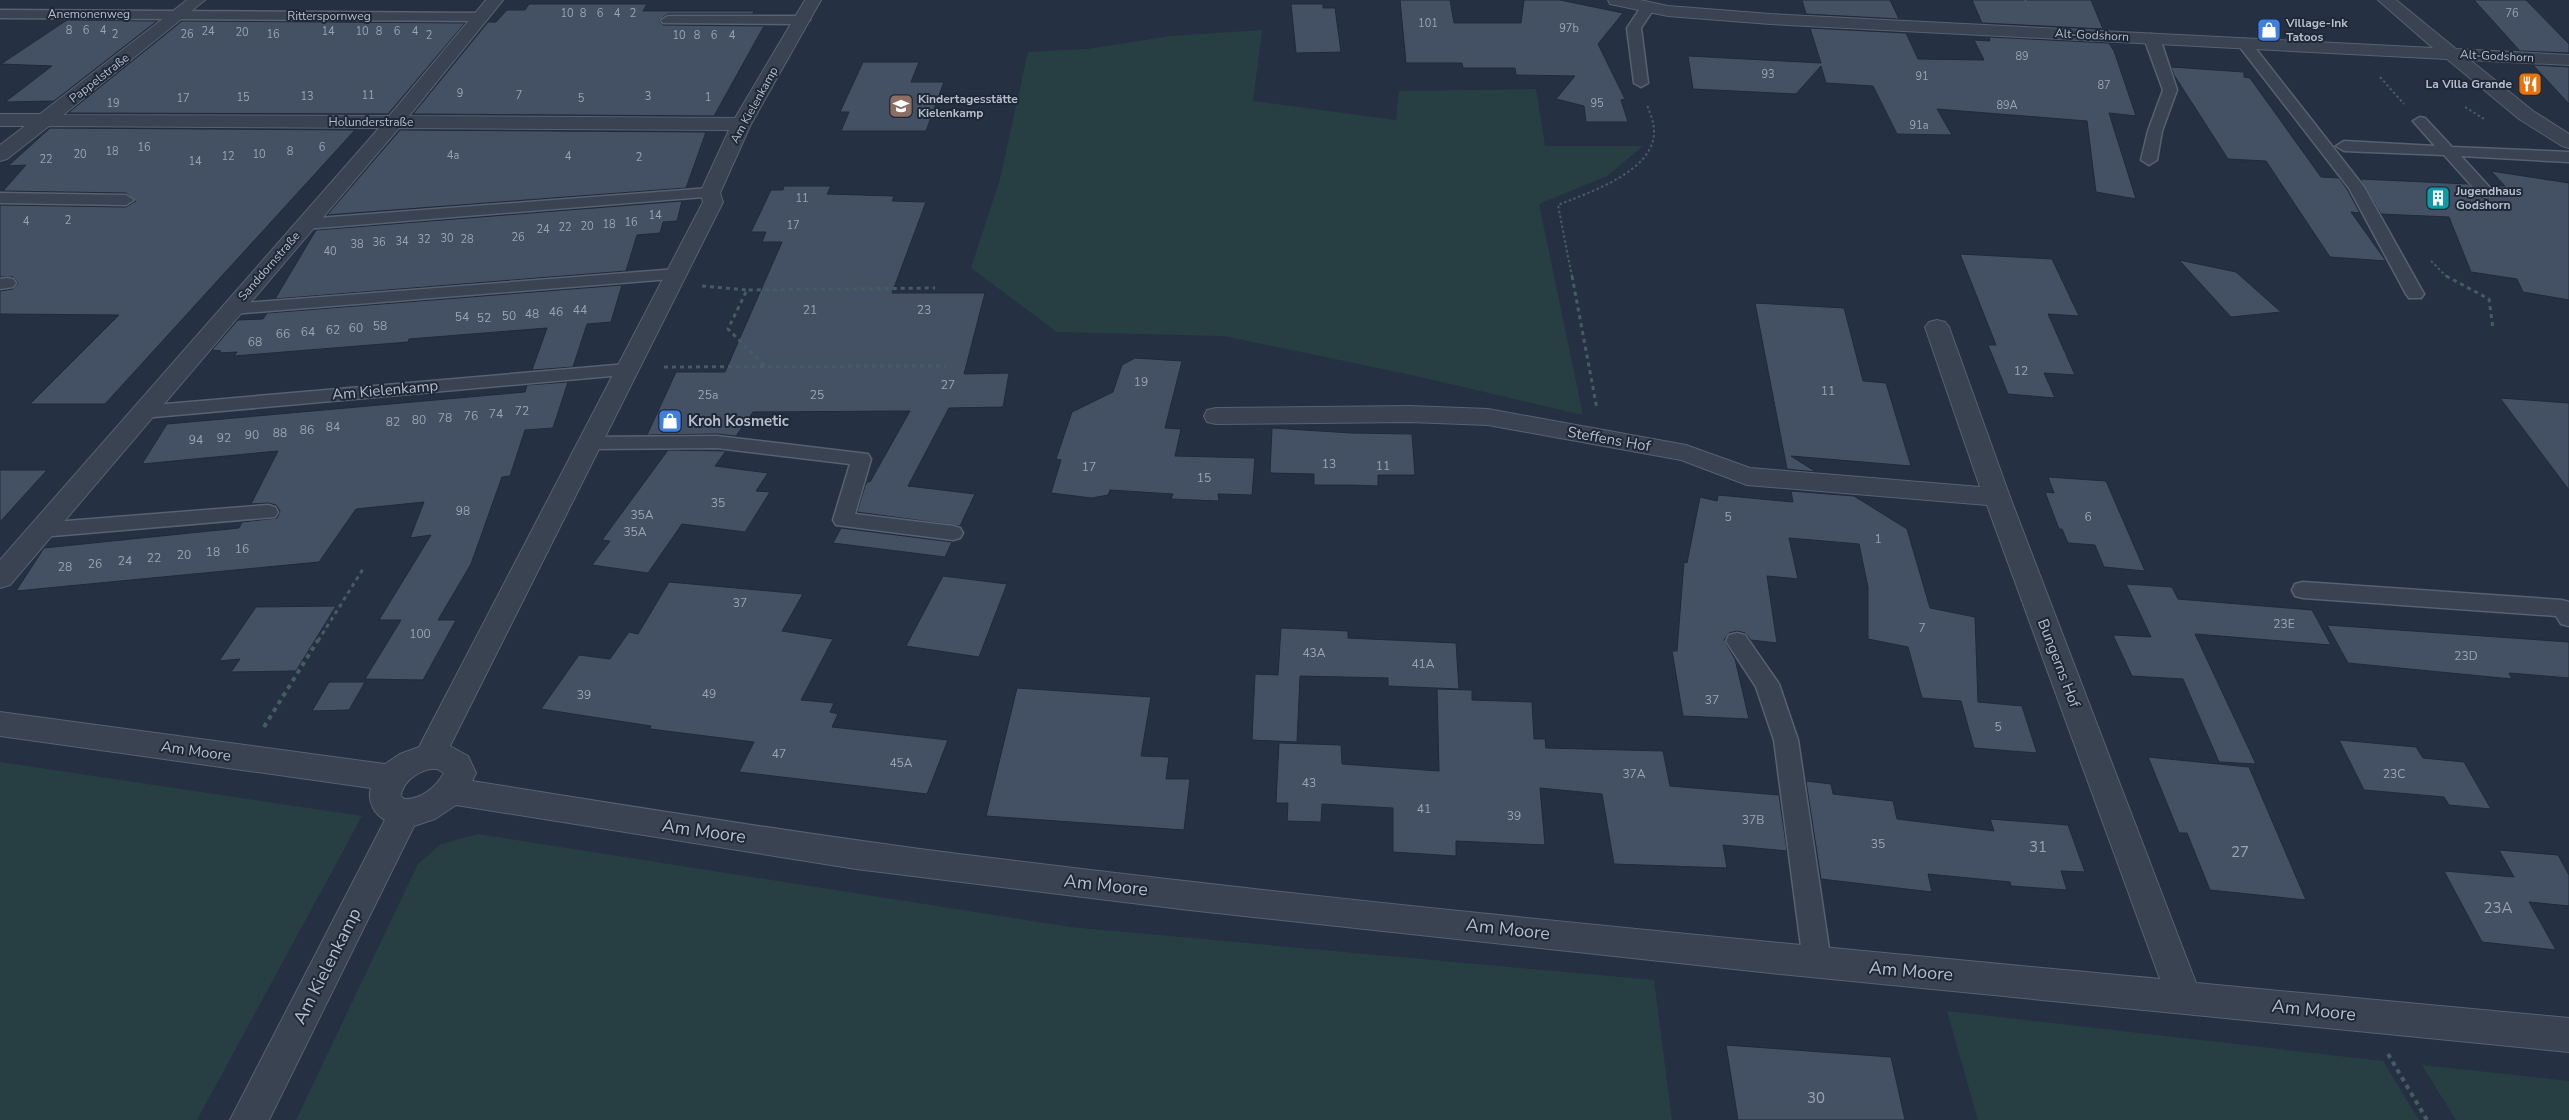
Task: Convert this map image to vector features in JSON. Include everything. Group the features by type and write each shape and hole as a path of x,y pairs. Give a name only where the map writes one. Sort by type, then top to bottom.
{"street":[{"name":"Pappelstraße","path":"0,155 197,0"},
{"name":"Sanddornstraße","path":"0,578 394,122 494,0"},
{"name":"Am Kielenkamp","path":"430,756 713,202 710,193 741,124 813,0"},
{"name":"Alt-Godshorn","path":"1616,0 1648,7 1692,7 2151,38 2569,60"},
{"path":"2386,0 2454,54 2526,116 2569,142"},
{"name":"Holunderstraße","path":"0,120 741,124"},
{"name":"Bungerns Hof","path":"1937,328 1997,497 2184,997"},
{"name":"Steffens Hof","path":"1216,416 1410,414 1488,417 1686,453 1747,476 1997,497"},
{"name":"Am Moore","path":"0,724 391,778"},
{"path":"430,756 442,756 457,765 460,772 452,791 430,807 405,812 395,810 388,804 385,797 386,788 391,778 408,764 430,756"},
{"name":"Am Moore","path":"452,791 587,814 987,872 1817,962 2569,1035"},
{"name":"Am Kielenkamp","path":"248,1120 405,812"}],"lane":[{"path":"1641,83 1634,28 1648,7"},
{"name":"Anemonenweg","path":"0,14 178,15"},
{"name":"Ritterspornweg","path":"178,15 480,17"},
{"path":"668,20 803,20"},
{"path":"2149,160 2155,131 2170,90 2155,44 2151,38"},
{"path":"2244,43 2356,188 2415,294"},
{"path":"2420,121 2486,192"},
{"path":"2344,146 2569,157"},
{"path":"2542,156 2569,173"},
{"path":"306,224 710,193"},
{"path":"0,198 126,200"},
{"path":"232,309 674,278"},
{"name":"Am Kielenkamp","path":"143,412 627,368"},
{"path":"589,443 717,442 861,459 843,520 953,533"},
{"path":"42,530 268,512"},
{"path":"2303,590 2562,608 2569,618"},
{"path":"1737,641 1767,684 1786,740 1817,962"}],"path":[{"path":"2356,49 2420,121"},
{"path":"1602,437 1558,205 1618,178 1644,159 1655,133 1641,83"},
{"path":"2429,259 2450,280 2489,299 2493,329"},
{"path":"674,278 748,290 935,288"},
{"path":"748,290 728,329 765,366"},
{"path":"627,368 946,366"},
{"path":"244,758 363,569"},
{"path":"2364,1015 2427,1120"}],"green space":[{"path":"1262,30 1253,101 1396,120 1399,91 1536,89 1545,146 1643,146 1607,176 1539,204 1583,415 1416,376 1224,336 1057,332 971,268 1000,179 1028,52 1087,49 1171,36"},
{"path":"0,762 362,816 197,1120 0,1120"},
{"path":"478,834 1070,927 1654,980 1672,1120 296,1120 418,864 441,844"},
{"path":"1947,1011 2383,1061 2419,1120 1978,1120"},
{"path":"2422,1065 2569,1081 2569,1120 2456,1120"}],"building":[{"path":"1400,0 1450,0 1454,23 1521,23 1524,0 1560,0 1623,13 1598,44 1625,99 1621,100 1628,122 1586,122 1584,106 1556,99 1575,76 1516,75 1515,68 1463,68 1462,63 1406,63"},
{"path":"1802,0 1890,0 1899,19 1806,14"},
{"path":"1972,0 2091,0 2103,29 1982,23"},
{"path":"2474,0 2526,0 2569,44 2569,53 2520,51"},
{"path":"529,4 647,4 643,11 754,11 753,14 668,14 659,20 663,25 764,26 714,116 413,114 488,22 496,22 507,10 525,10"},
{"path":"1291,4 1323,4 1323,8 1335,8 1341,52 1296,53"},
{"path":"67,20 157,21 54,101 5,102 52,66 1,64"},
{"path":"182,21 465,23 388,114 68,113"},
{"path":"1810,28 1906,33 1918,59 1984,60 1974,40 1990,41 1989,37 2109,43 2114,51 2136,116 2109,113 2136,199 2096,192 2087,121 1937,109 1952,135 1897,134 1873,86 1826,83 1821,66 1796,94 1693,89 1688,56 1821,63"},
{"path":"863,62 919,62 911,82 944,82 926,131 841,131 849,112 840,112"},
{"path":"2533,65 2569,67 2569,104"},
{"path":"2171,67 2244,72 2244,77 2250,78 2321,177 2339,178 2360,213 2351,212 2386,261 2330,257 2266,161 2228,159 2174,75"},
{"path":"50,128 355,130 105,404 30,404 119,315 0,314 0,291 13,289 18,283 13,277 0,277 0,205 126,207 136,201 126,193 3,191 26,165 8,166"},
{"path":"400,130 706,132 686,188 327,215"},
{"path":"2491,171 2569,183 2569,300 2523,292 2517,279 2471,272 2449,217 2381,214 2360,179 2468,184 2479,196 2485,199 2496,192 2491,186 2505,186"},
{"path":"784,186 831,186 827,194 894,196 892,201 926,202 892,293 985,293 964,374 1009,373 1003,407 949,408 908,486 975,494 960,526 857,512 865,486 868,481 870,482 910,411 753,412 736,436 717,434 647,435 676,372 725,372 782,242 762,242 766,232 751,232 771,190 783,190"},
{"path":"682,201 677,221 663,222 660,233 637,235 626,271 275,299 316,230"},
{"path":"1960,254 2052,259 2079,316 2048,314 2075,375 2044,373 2055,398 2008,394 1988,345 1996,345"},
{"path":"2179,260 2236,272 2281,312 2231,317"},
{"path":"622,285 611,322 587,324 573,367 532,370 547,328 409,339 408,342 234,356 237,352 219,353 221,351 212,350 238,320 263,319 267,313"},
{"path":"1755,303 1844,308 1863,381 1886,383 1911,466 1791,456 1816,472 1787,469"},
{"path":"1135,358 1182,361 1165,428 1181,429 1175,456 1255,458 1252,495 1218,494 1219,501 1171,499 1173,494 1110,490 1108,495 1092,498 1051,493 1061,460 1056,459 1072,412 1113,392 1122,365"},
{"path":"568,382 553,428 525,430 510,476 502,477 471,564 438,620 456,620 423,680 365,679 401,620 379,620 431,535 410,538 424,502 356,509 319,562 16,591 44,548 239,528 242,522 277,518 280,511 276,505 268,503 251,504 278,451 142,464 167,424 525,392 527,385"},
{"path":"2500,398 2569,403 2569,490"},
{"path":"1272,428 1351,433 1412,434 1415,475 1378,475 1378,486 1314,485 1314,474 1270,473"},
{"path":"668,450 726,451 715,466 768,473 756,491 770,492 745,532 682,524 648,573 592,565 610,541 602,540"},
{"path":"0,470 47,470 0,522"},
{"path":"2048,477 2106,481 2145,571 2104,567 2095,545 2068,543 2062,529 2059,529 2045,492 2054,493"},
{"path":"1791,491 1854,496 1907,529 1930,608 1975,617 1978,702 2022,706 2037,753 1974,748 1961,701 1922,698 1908,647 1868,639 1868,587 1859,544 1789,538 1798,579 1767,576 1777,643 1751,640 1745,633 1737,631 1729,633 1724,640 1735,659 1749,719 1683,716 1672,651 1677,651 1684,562 1687,563 1700,497 1717,501 1718,495 1793,502"},
{"path":"841,528 952,542 945,557 833,543"},
{"path":"943,576 1007,584 979,657 906,646"},
{"path":"669,582 803,594 782,631 833,639 801,700 834,703 830,712 838,714 832,727 948,740 927,794 739,772 754,742 650,729 651,726 541,709 579,655 610,659 629,632 638,634"},
{"path":"2126,584 2172,587 2178,599 2312,610 2331,645 2195,634 2256,764 2219,762 2183,679 2132,676 2113,635 2151,637"},
{"path":"336,606 296,671 231,672 240,659 219,661 256,607"},
{"path":"2327,625 2569,642 2569,678 2509,673 2512,679 2348,663"},
{"path":"1281,628 1348,631 1348,638 1456,643 1459,689 1388,686 1388,678 1300,676 1297,742 1252,740 1255,674 1278,675"},
{"path":"329,682 365,682 349,710 312,711"},
{"path":"1017,688 1151,697 1141,756 1169,757 1166,779 1190,779 1184,830 986,816"},
{"path":"1437,689 1472,690 1472,700 1532,702 1534,739 1545,739 1546,748 1663,751 1670,786 1779,795 1787,851 1723,845 1727,868 1614,864 1602,794 1540,788 1545,845 1456,841 1456,856 1393,852 1393,808 1322,804 1321,822 1287,821 1288,803 1276,803 1279,743 1341,745 1342,764 1439,771"},
{"path":"2339,740 2416,747 2423,758 2464,762 2491,809 2449,805 2444,797 2364,790"},
{"path":"2148,757 2249,767 2306,900 2210,890 2187,833 2179,833"},
{"path":"1806,781 1831,784 1833,794 1893,801 1897,819 1994,831 1990,819 2068,825 2085,872 2061,871 2067,890 2011,886 2010,882 1928,874 1932,892 1821,879"},
{"path":"2499,850 2558,855 2569,875 2569,906 2529,902 2556,950 2482,942 2444,871 2514,877"},
{"path":"1726,1045 1891,1057 1905,1120 1738,1120"}],"place":[{"name":"Village-Ink Tatoos","path":"2269,30"},
{"name":"La Villa Grande","path":"2530,84"},
{"name":"Kindertagesstätte Kielenkamp","path":"901,106"},
{"name":"Jugendhaus Godshorn","path":"2438,198"},
{"name":"Kroh Kosmetic","path":"670,421"}]}
